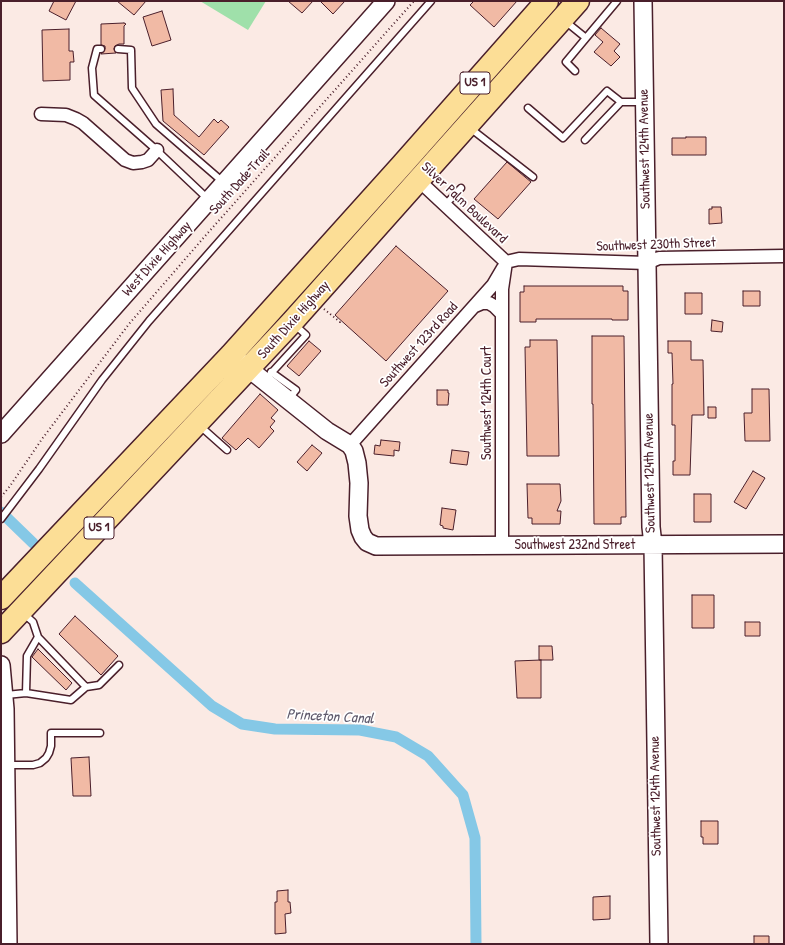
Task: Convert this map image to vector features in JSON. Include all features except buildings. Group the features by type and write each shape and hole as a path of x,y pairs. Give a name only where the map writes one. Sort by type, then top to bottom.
{"highway":[{"name":"South Dixie Highway","path":"1,598 231,355 547,1"},
{"name":"South Dixie Highway","path":"1,632 11,613 198,424 261,374 280,350 292,322 536,48 562,10 578,1"},
{"path":"11,613 88,526 98,496"}],"street":[{"name":"West Dixie Highway","path":"1,434 386,1"},
{"name":"Southwest 124th Avenue","path":"643,1 659,944"},
{"path":"41,114 66,115 80,121 125,160 142,162 148,160 157,150"},
{"name":"Silver Palm Boulevard","path":"402,165 506,262"},
{"name":"Southwest 230th Street","path":"506,262 519,259 647,263 659,258 784,256"},
{"name":"Southwest 123rd Road","path":"350,445 493,285 506,262"},
{"name":"Southwest 124th Court","path":"502,545 502,289 506,262"},
{"path":"475,306 482,303 489,303 502,314"},
{"path":"231,355 261,374 288,400 327,431 350,445"},
{"name":"Southwest 232nd Street","path":"350,445 356,457 358,471 359,522 363,537 367,542 376,546 784,544"},
{"path":"1,665 4,695 3,734 6,765 8,944"}],"lane":[{"path":"1,519 21,494 98,386 149,321 431,1"},
{"path":"575,71 566,62 617,1"},
{"path":"562,10 586,38"},
{"path":"118,48 131,50 132,88 156,124 224,183"},
{"path":"101,49 97,49 92,68 94,95 157,150 209,200"},
{"path":"528,108 562,138 607,91 621,102 644,102"},
{"path":"585,140 621,102"},
{"path":"467,126 494,150 533,177"},
{"path":"445,205 461,188"},
{"path":"198,424 226,450"},
{"path":"11,613 33,622 38,636 86,687"},
{"path":"26,693 27,656 38,636"},
{"path":"4,695 26,693 71,700 86,687 98,684 119,665"},
{"path":"6,765 33,765 40,763 49,753 51,746 51,733 100,733"}],"path":[{"name":"South Dade Trail","path":"1,497 42,439 134,319 414,1"},
{"path":"324,309 340,322 341,321"}],"green space":[{"path":"200,1 266,1 248,30"}],"waterway":[{"name":"Princeton Canal","path":"1,512 33,543"},
{"name":"Princeton Canal","path":"75,583 212,706 242,724 275,729 360,730 396,737 428,756 463,795 475,838 476,944"}]}
